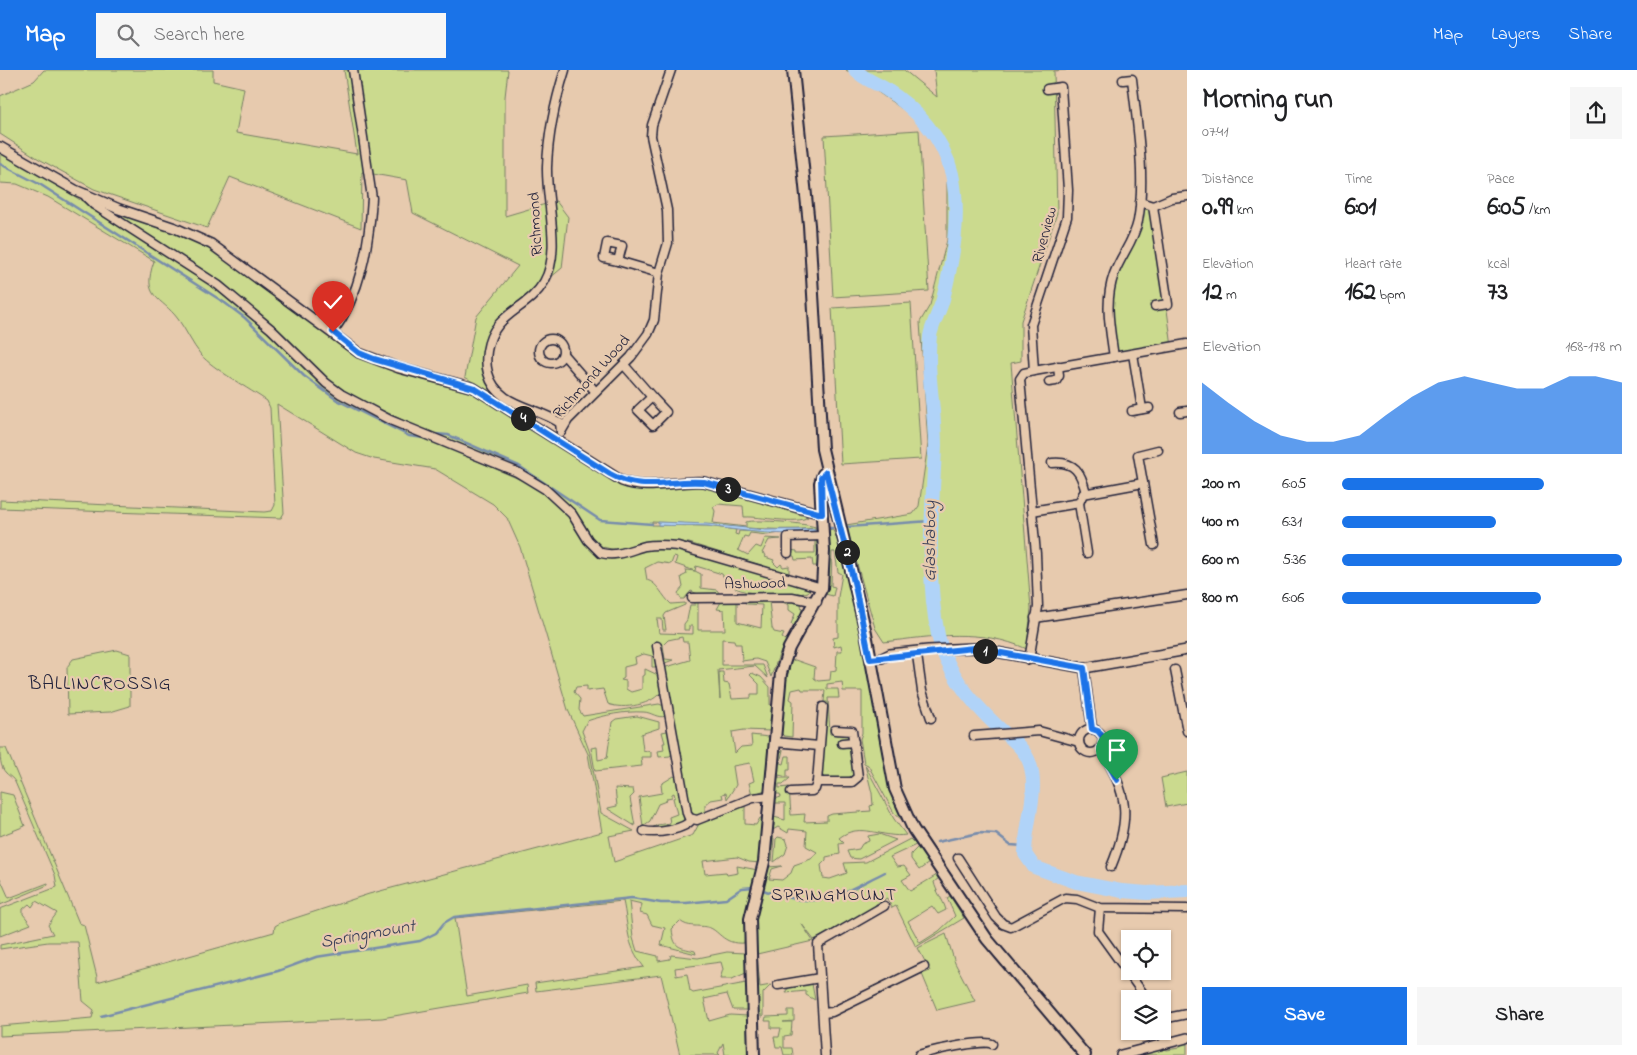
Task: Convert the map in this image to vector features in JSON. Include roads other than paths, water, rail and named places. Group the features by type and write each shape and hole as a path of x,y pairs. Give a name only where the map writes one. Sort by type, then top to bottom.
{"main road":[{"path":"793,70 809,225 822,449 855,586 895,789 910,823 987,939 1085,1055"},
{"path":"754,1055 753,974 749,928 764,866 778,685 782,667 794,638 816,602 822,588 821,477 826,472"}],"street":[{"path":"333,332 349,302 364,265 371,218 372,198 353,70"},
{"name":"Richmond","path":"560,436 560,423 512,402 501,394 492,384 486,357 493,332 502,320 543,284 553,260 547,181 548,150 550,128 565,70"},
{"name":"Richmond Wood","path":"560,436 568,420 595,391 624,365 648,334 654,320 659,273 668,243 667,210 651,136 652,125 671,70"},
{"path":"1114,357 1107,306 1109,292 1115,272 1134,235 1140,202 1139,152 1132,79 1123,80"},
{"name":"Riverview","path":"1034,371 1031,325 1068,217 1067,162 1061,87 1047,88"},
{"path":"0,147 60,182 86,194 211,244 359,353 474,388 560,436 610,474 629,484 647,486 704,482 822,514"},
{"path":"86,194 86,197 94,205 218,285 272,329 318,376 341,394 397,423 517,472 545,489 572,514 588,540 601,553 619,554 654,545 678,546 822,588"},
{"path":"1140,202 1153,206 1172,198 1187,196"},
{"path":"1153,206 1168,304 1155,306"},
{"path":"618,261 659,273"},
{"path":"1029,660 1038,607 1036,554 1018,386 1020,379 1024,373 1187,344"},
{"path":"563,354 595,391"},
{"path":"1132,411 1146,408 1133,354"},
{"path":"624,365 652,397"},
{"path":"1049,382 1056,381 1059,376 1058,366"},
{"path":"1154,545 1138,455 1158,450"},
{"path":"1052,463 1065,462 1074,467 1083,480 1086,493"},
{"path":"1087,553 1079,503 1083,494 1143,483"},
{"path":"1032,511 1079,503"},
{"path":"788,553 788,537 823,536"},
{"path":"1035,618 1187,595"},
{"name":"Ashwood","path":"692,598 792,597 816,602"},
{"path":"657,646 686,813 692,819 697,820 753,798 770,796"},
{"path":"870,659 974,648 1029,660 1084,668 1187,650"},
{"path":"882,658 890,654 935,652"},
{"path":"917,655 922,691 931,718"},
{"path":"1084,668 1092,729"},
{"path":"1175,670 1187,731"},
{"path":"791,792 812,791 815,789 823,707"},
{"path":"1101,749 1095,753 1083,749 1080,742 1081,734 1092,729 1098,731 1103,737 1101,749 1117,780 1124,812 1125,827 1111,867"},
{"path":"817,782 856,780 859,774 852,731 835,730"},
{"path":"974,736 1040,731 1080,742"},
{"path":"774,742 819,746"},
{"path":"842,743 854,742"},
{"path":"644,831 655,832 671,829 686,825 692,819"},
{"path":"958,858 996,917 1003,924 1011,927 1065,898 1077,899 1100,908 1187,909"},
{"path":"825,1055 818,944 884,906"},
{"path":"1100,908 1098,931 1141,990"},
{"path":"823,1013 832,1012 924,967"},
{"path":"778,985 820,978"},
{"path":"1171,1017 1187,1014"},
{"path":"1121,1055 1165,1042 1187,1038"},
{"path":"921,1044 922,1054 983,1042 992,1044"}],"water":[{"path":"658,522 707,524 766,530 818,529 797,534 782,534 708,526 658,525"}],"waterway":[{"name":"Glashaboy","path":"855,70 896,96 927,125 948,161 955,190 956,221 953,253 943,299 931,331 929,349 935,445 931,540 932,587 938,635 947,662 970,697 1017,744 1028,758 1033,786 1025,854 1034,867 1076,882 1122,891 1147,893 1187,891"},
{"path":"0,164 41,185 225,303 245,318 304,376 337,400 409,436 424,438"},
{"path":"434,434 448,435 519,466 600,520 652,524"},
{"path":"847,527 930,521"},
{"name":"Springmount","path":"937,842 979,833 996,834 1010,845 1025,846"},
{"name":"Springmount","path":"763,890 799,900 813,900 839,894 885,872"},
{"name":"Springmount","path":"101,1016 278,971 316,957 420,941 436,933 444,923 454,917 632,898 661,903 686,903 726,899 742,888 754,887"}],"district":[{"name":"BALLINCROSSIG","path":"100,684"},
{"name":"SPRINGMOUNT","path":"834,896"}]}
